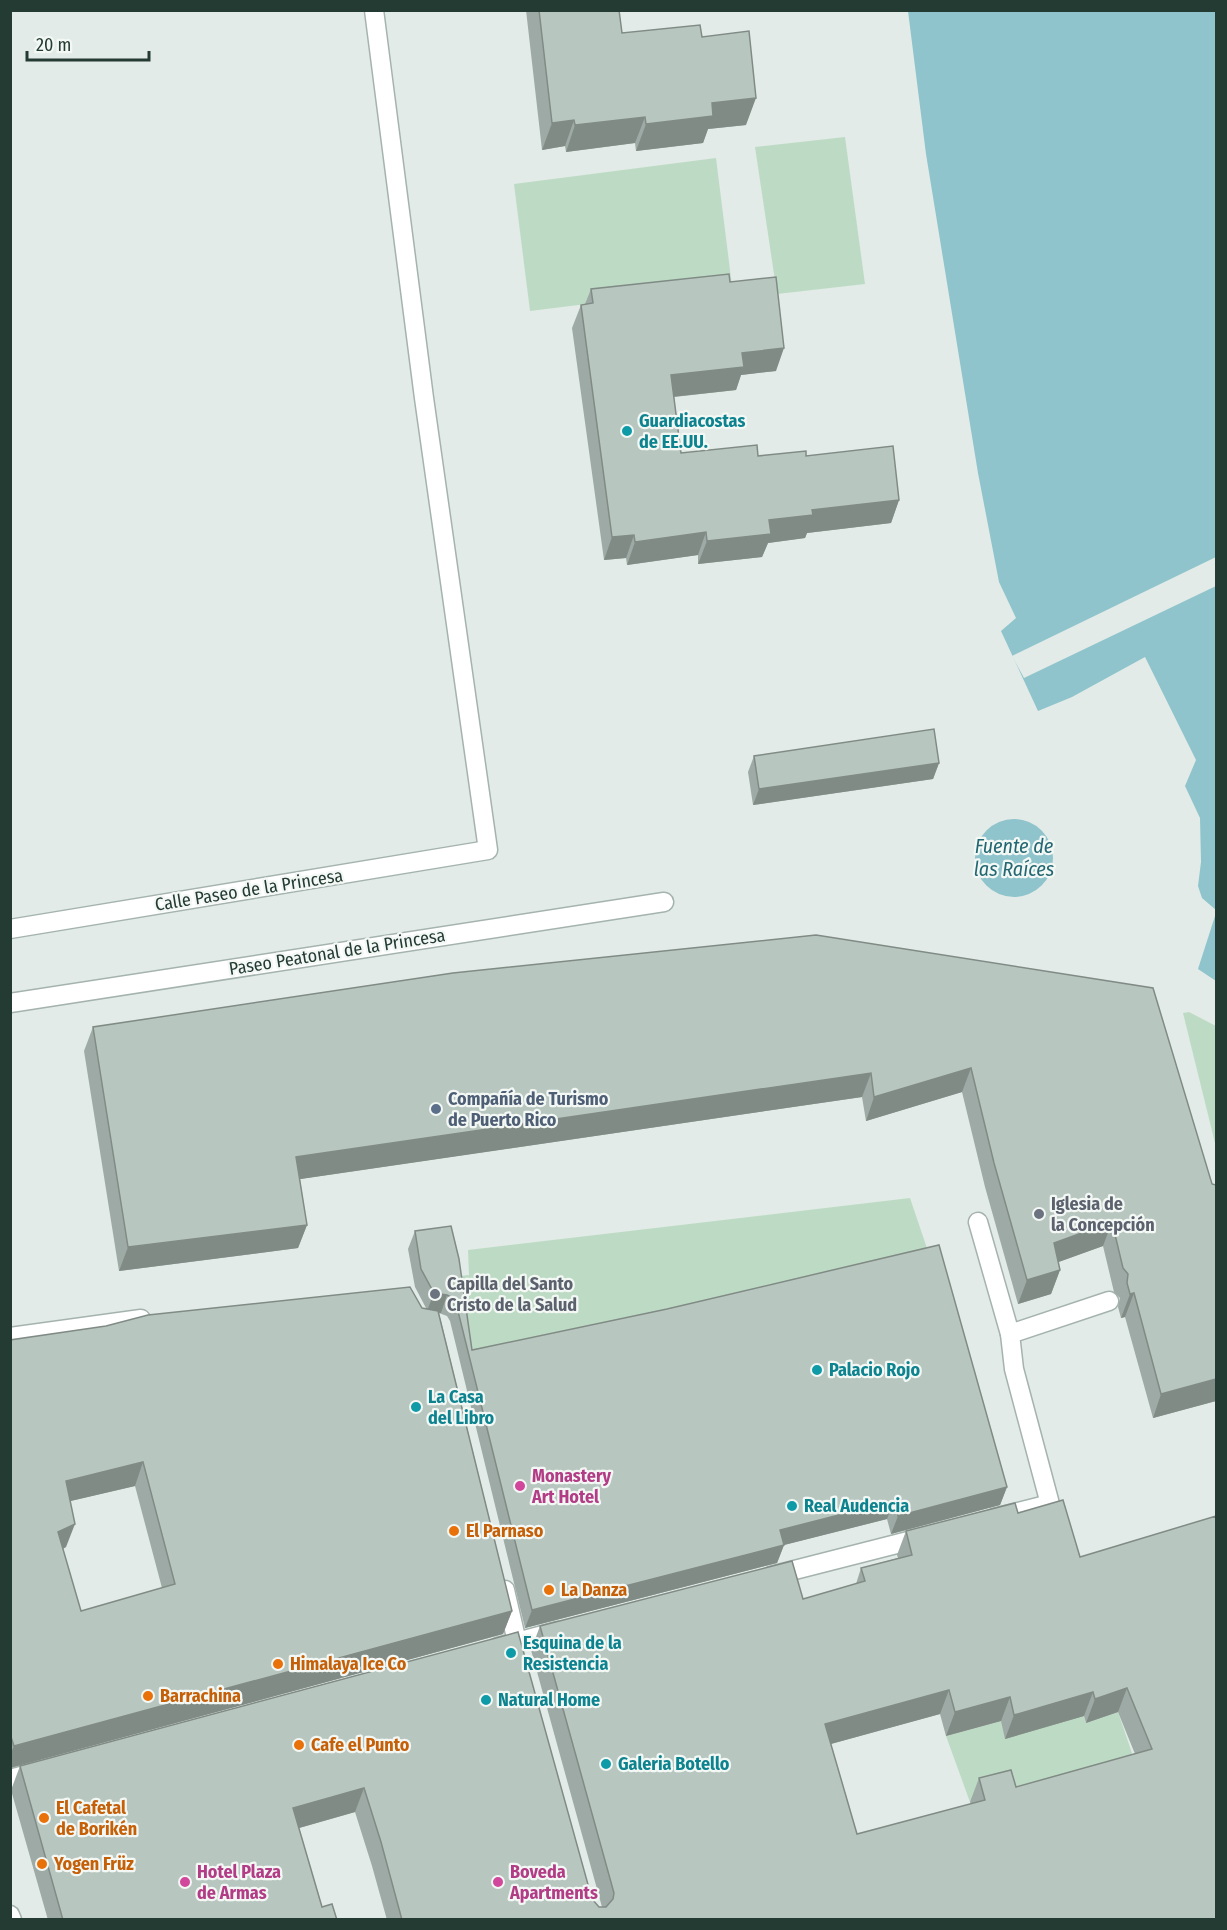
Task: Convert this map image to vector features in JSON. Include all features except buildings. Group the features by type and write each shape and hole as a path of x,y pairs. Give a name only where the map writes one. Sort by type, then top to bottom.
{"street":[{"name":"Calle Paseo de la Princesa","path":"10,929 488,850 424,398 374,10"},
{"name":"Paseo Peatonal de la Princesa","path":"10,1003 664,902"},
{"path":"978,1222 1010,1334 1014,1369 1050,1504 981,1522"},
{"path":"1010,1334 1109,1301"},
{"path":"10,1337 161,1317"},
{"path":"750,1582 946,1531"},
{"path":"501,1574 519,1648"},
{"path":"483,1652 519,1648 577,1626"},
{"path":"10,1779 57,1767"},
{"path":"10,1915 12,1920"}],"green space":[{"path":"845,137 865,284 777,294 755,147"},
{"path":"716,158 732,286 530,311 514,184"},
{"path":"1189,1012 1216,1026 1216,1147 1183,1013"},
{"path":"910,1198 932,1263 472,1367 451,1277 469,1275 468,1250"},
{"path":"1118,1712 1134,1759 970,1802 946,1736 1001,1721 1083,1713 1086,1723"}],"water":[{"path":"908,11 1216,11 1216,910 1202,898 1198,886 1201,862 1200,818 1185,786 1196,760 1145,657 1072,697 1038,711 1001,631 1016,618 999,582 978,473 926,154"},
{"name":"Fuente de las Raíces","path":"1014,819 1029,822 1042,830 1050,843 1053,858 1050,873 1042,886 1029,894 1014,897 999,894 986,886 978,873 975,858 978,843 986,830 999,822"},
{"path":"1216,913 1216,981 1198,969"}],"pier":[{"path":"1216,557 1216,586 1024,678 1012,656"}],"place":[{"name":"Guardiacostas de EE.UU.","path":"627,431"},
{"name":"Compañía de Turismo de Puerto Rico","path":"436,1109"},
{"name":"Iglesia de la Concepción","path":"1039,1214"},
{"name":"Capilla del Santo Cristo de la Salud","path":"435,1294"},
{"name":"Palacio Rojo","path":"817,1370"},
{"name":"La Casa del Libro","path":"416,1407"},
{"name":"Monastery Art Hotel","path":"520,1486"},
{"name":"Real Audencia","path":"792,1506"},
{"name":"El Parnaso","path":"454,1531"},
{"name":"La Danza","path":"549,1590"},
{"name":"Esquina de la Resistencia","path":"511,1653"},
{"name":"Himalaya Ice Co","path":"278,1664"},
{"name":"Barrachina","path":"148,1696"},
{"name":"Natural Home","path":"486,1700"},
{"name":"Cafe el Punto","path":"299,1745"},
{"name":"Galeria Botello","path":"606,1764"},
{"name":"El Cafetal de Borikén","path":"44,1818"},
{"name":"Yogen Früz","path":"42,1864"},
{"name":"Hotel Plaza de Armas","path":"185,1882"},
{"name":"Boveda Apartments","path":"498,1882"}]}
